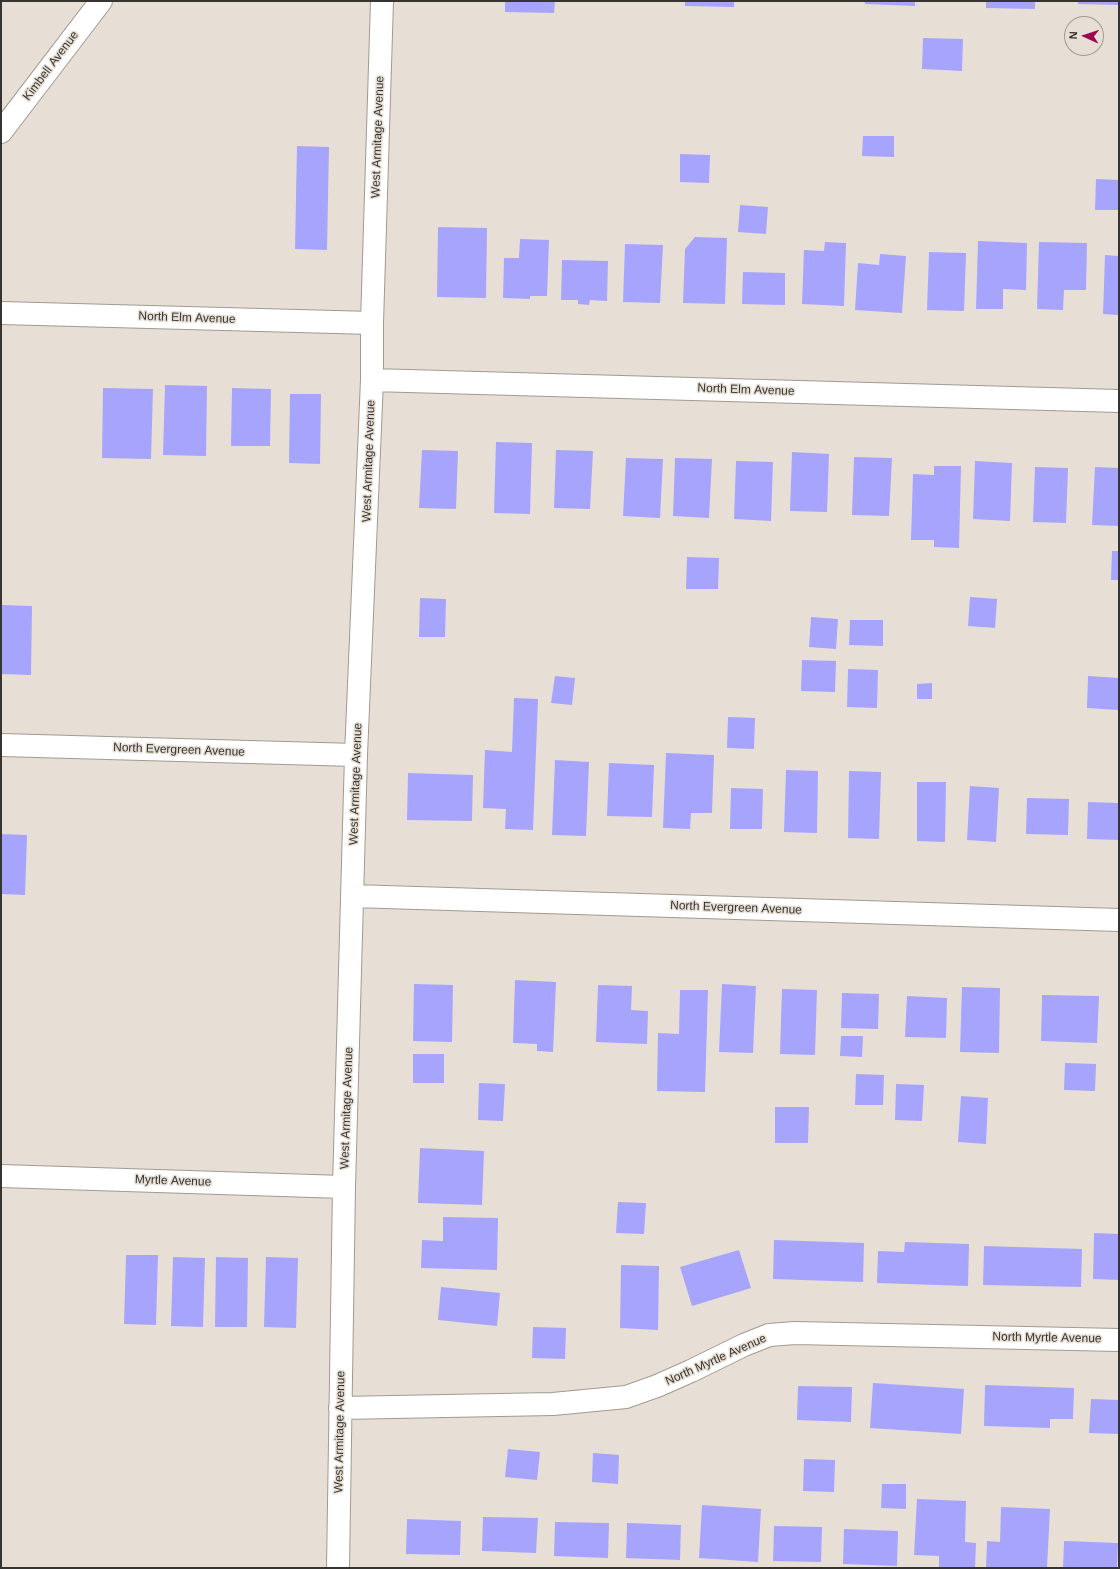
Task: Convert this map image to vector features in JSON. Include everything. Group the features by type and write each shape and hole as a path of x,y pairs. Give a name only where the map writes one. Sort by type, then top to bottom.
{"street":[{"name":"Kimbell Avenue","path":"1,132 101,1"},
{"name":"West Armitage Avenue","path":"338,1568 344,1187 356,755 372,380 372,323 382,1"},
{"name":"North Elm Avenue","path":"1,313 372,323"},
{"name":"North Elm Avenue","path":"372,380 1119,401"},
{"name":"North Evergreen Avenue","path":"1,745 356,755"},
{"name":"North Evergreen Avenue","path":"353,896 1119,920"},
{"name":"Myrtle Avenue","path":"1,1176 344,1187"},
{"name":"North Myrtle Avenue","path":"340,1408 553,1404 626,1396 657,1386 691,1372 744,1345 769,1335 795,1332 1119,1340"}],"building":[{"path":"505,1 555,1 554,13 505,12"},
{"path":"685,1 734,1 734,7 685,6"},
{"path":"865,1 915,1 915,6 865,4"},
{"path":"986,1 1035,1 1035,9 986,8"},
{"path":"1078,1 1119,1 1119,5 1078,4"},
{"path":"923,38 963,39 962,71 922,69"},
{"path":"863,136 894,136 894,157 862,156"},
{"path":"297,146 329,147 327,250 295,249"},
{"path":"680,154 710,155 709,183 680,182"},
{"path":"1096,179 1119,180 1119,210 1095,210"},
{"path":"740,205 768,207 766,234 738,232"},
{"path":"438,227 487,228 486,298 437,297"},
{"path":"695,237 727,238 725,304 683,303 685,249"},
{"path":"520,239 549,240 547,296 530,296 530,299 503,298 504,258 519,258"},
{"path":"978,241 1027,243 1026,290 1003,289 1003,309 976,309"},
{"path":"825,242 846,243 844,306 802,304 804,250 824,251"},
{"path":"1039,242 1087,243 1086,290 1064,290 1063,310 1037,309"},
{"path":"625,244 663,245 660,303 623,302"},
{"path":"929,252 966,253 964,311 927,310"},
{"path":"880,254 906,256 902,313 855,310 858,263 879,265"},
{"path":"1105,255 1119,256 1119,315 1103,314"},
{"path":"562,260 608,261 607,301 590,300 589,305 578,304 578,300 561,300"},
{"path":"743,272 785,273 785,305 742,304"},
{"path":"165,385 207,386 206,456 163,455"},
{"path":"103,388 153,389 151,459 102,458"},
{"path":"232,388 271,389 270,446 231,446"},
{"path":"290,394 321,394 320,464 289,463"},
{"path":"496,442 532,443 530,514 494,513"},
{"path":"422,450 458,451 456,509 419,508"},
{"path":"556,450 593,451 590,509 554,508"},
{"path":"792,452 829,454 827,512 790,511"},
{"path":"854,457 892,458 889,516 852,515"},
{"path":"626,458 663,459 660,518 623,516"},
{"path":"675,458 712,459 709,518 673,516"},
{"path":"736,461 773,462 771,521 734,519"},
{"path":"975,461 1012,463 1010,521 973,519"},
{"path":"934,466 961,466 959,548 934,547 934,540 911,540 913,474 934,475"},
{"path":"1035,467 1068,468 1066,523 1033,522"},
{"path":"1095,467 1119,468 1119,526 1092,525"},
{"path":"1112,551 1119,551 1119,580 1111,580"},
{"path":"687,557 719,558 718,589 686,589"},
{"path":"970,597 997,599 995,628 968,626"},
{"path":"420,598 446,599 445,637 419,637"},
{"path":"1,605 32,606 31,675 1,674"},
{"path":"811,617 838,619 836,649 809,647"},
{"path":"850,620 883,620 883,646 849,645"},
{"path":"802,660 836,661 835,692 801,691"},
{"path":"848,669 878,670 877,708 847,707"},
{"path":"555,676 575,678 572,705 551,703"},
{"path":"1088,676 1119,678 1118,710 1087,708"},
{"path":"932,683 932,699 917,699 917,684"},
{"path":"514,698 538,699 533,830 505,829 506,809 483,808 485,750 512,752"},
{"path":"728,717 755,718 754,749 727,748"},
{"path":"666,753 714,755 712,813 691,813 690,829 663,828"},
{"path":"555,760 589,762 586,836 552,835"},
{"path":"609,763 654,765 652,817 607,816"},
{"path":"786,770 818,771 817,833 784,832"},
{"path":"849,771 881,772 879,839 848,838"},
{"path":"408,773 473,775 472,821 407,820"},
{"path":"917,782 946,782 945,842 917,841"},
{"path":"970,786 999,788 996,842 967,840"},
{"path":"731,788 763,789 762,829 730,829"},
{"path":"1027,798 1069,799 1068,835 1026,834"},
{"path":"1088,802 1119,803 1119,840 1087,839"},
{"path":"1,834 27,835 25,895 1,894"},
{"path":"515,980 556,982 553,1052 537,1051 537,1044 513,1043"},
{"path":"414,984 453,985 452,1042 413,1041"},
{"path":"722,984 756,986 753,1053 719,1052"},
{"path":"598,985 632,986 631,1010 648,1011 647,1044 596,1042"},
{"path":"962,987 1000,988 999,1053 960,1052"},
{"path":"782,989 817,990 815,1055 780,1054"},
{"path":"680,990 708,990 705,1092 657,1091 658,1033 679,1034"},
{"path":"842,993 879,994 878,1029 841,1028"},
{"path":"1042,995 1099,996 1097,1043 1041,1041"},
{"path":"907,996 947,998 946,1038 905,1037"},
{"path":"841,1036 863,1036 862,1057 840,1056"},
{"path":"413,1054 444,1054 444,1083 413,1083"},
{"path":"1065,1063 1096,1064 1095,1091 1064,1090"},
{"path":"856,1074 884,1075 883,1105 855,1105"},
{"path":"479,1083 505,1084 503,1121 478,1120"},
{"path":"896,1084 924,1085 922,1121 895,1120"},
{"path":"961,1096 988,1098 986,1144 958,1142"},
{"path":"775,1107 809,1107 808,1143 775,1143"},
{"path":"420,1148 484,1151 482,1205 418,1203"},
{"path":"618,1202 646,1203 644,1234 616,1233"},
{"path":"443,1217 498,1218 497,1270 421,1268 422,1240 443,1241"},
{"path":"1094,1233 1119,1234 1119,1280 1093,1279"},
{"path":"774,1240 864,1243 863,1282 773,1279"},
{"path":"905,1242 969,1244 968,1286 877,1283 878,1251 904,1252"},
{"path":"984,1246 1082,1249 1081,1287 983,1285"},
{"path":"739,1250 751,1288 692,1306 680,1267"},
{"path":"126,1255 158,1255 156,1325 124,1324"},
{"path":"173,1257 205,1258 203,1327 171,1326"},
{"path":"216,1257 248,1258 247,1327 215,1327"},
{"path":"266,1257 298,1258 296,1328 264,1327"},
{"path":"621,1265 659,1266 658,1330 620,1328"},
{"path":"441,1287 500,1293 497,1326 438,1320"},
{"path":"533,1327 566,1328 565,1359 532,1358"},
{"path":"873,1383 964,1389 961,1434 870,1428"},
{"path":"985,1385 1074,1388 1073,1419 1050,1419 1050,1428 984,1426"},
{"path":"798,1386 852,1387 851,1422 797,1420"},
{"path":"1091,1399 1119,1400 1119,1434 1089,1433"},
{"path":"508,1449 540,1452 537,1480 505,1477"},
{"path":"593,1453 619,1455 618,1484 592,1482"},
{"path":"804,1459 835,1460 834,1492 803,1491"},
{"path":"882,1484 906,1484 906,1509 881,1508"},
{"path":"917,1499 966,1501 965,1542 976,1543 975,1568 939,1568 939,1556 914,1555"},
{"path":"702,1505 761,1509 758,1562 699,1558"},
{"path":"1001,1507 1050,1509 1047,1568 986,1568 987,1541 1000,1542"},
{"path":"483,1517 538,1518 536,1553 482,1551"},
{"path":"407,1519 461,1521 460,1555 406,1554"},
{"path":"555,1522 609,1523 608,1558 554,1556"},
{"path":"627,1523 681,1525 680,1560 626,1558"},
{"path":"774,1526 822,1527 821,1562 773,1561"},
{"path":"844,1529 898,1531 897,1566 843,1564"},
{"path":"1064,1541 1118,1543 1117,1568 1063,1568"}]}
